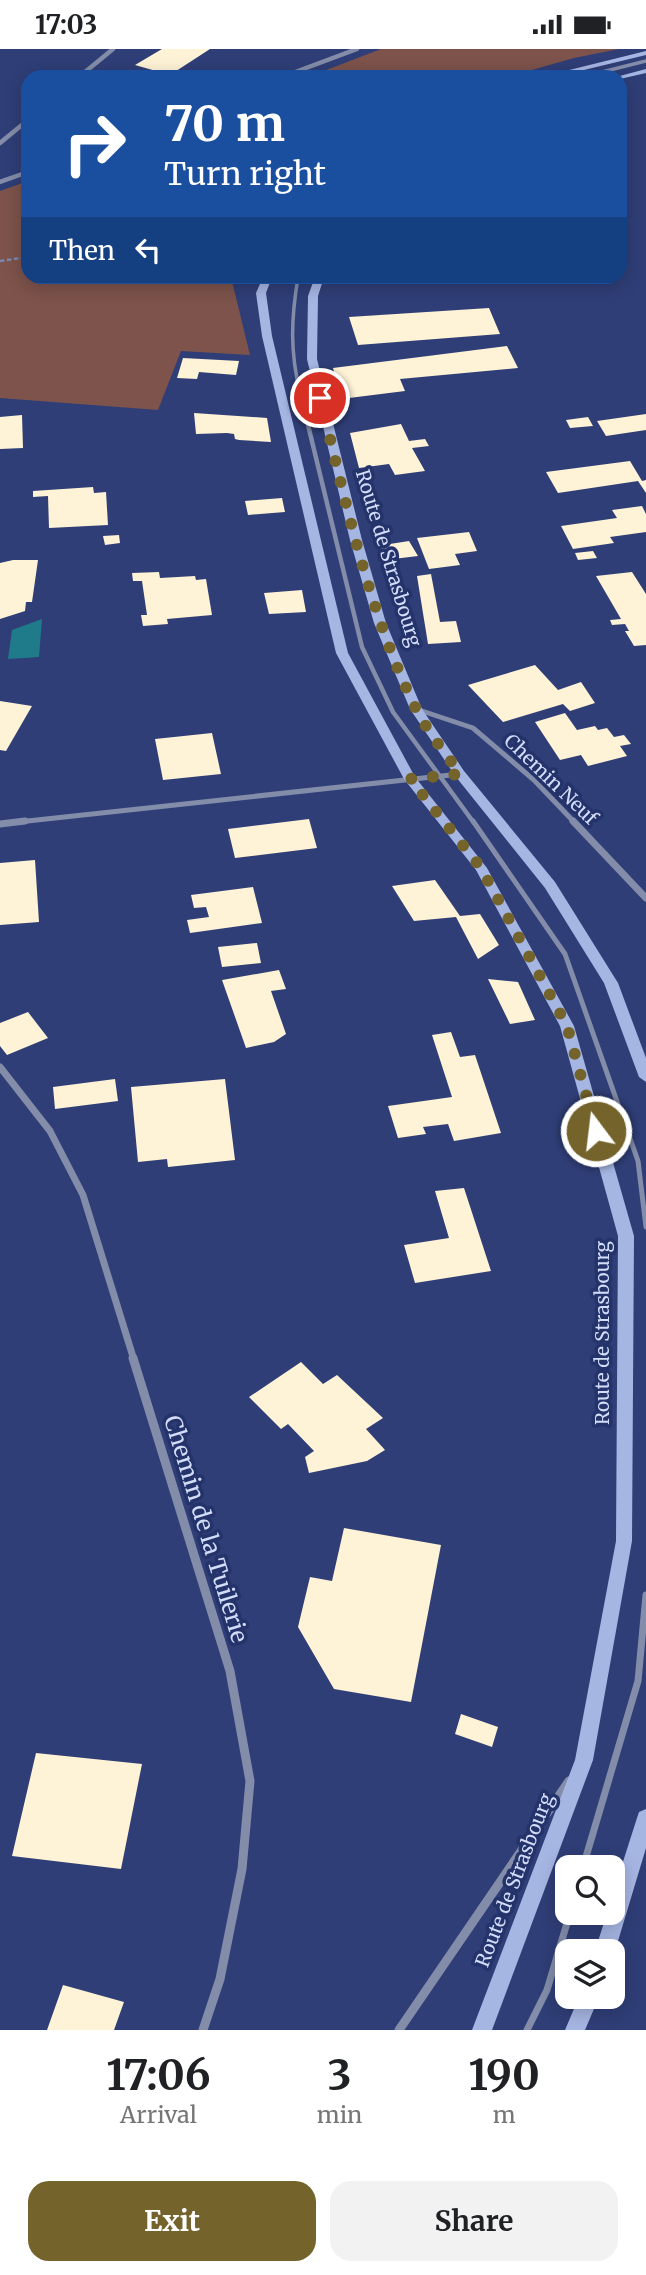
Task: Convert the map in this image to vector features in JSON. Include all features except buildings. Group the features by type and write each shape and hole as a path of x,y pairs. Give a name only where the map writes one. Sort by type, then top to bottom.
{"main road":[{"path":"576,70 646,54"},
{"path":"627,76 646,71"},
{"name":"Route de Strasbourg","path":"264,284 261,293 267,336 342,653 410,779 481,868 567,1026 626,1236 624,1541 584,1760 482,2030"},
{"name":"Route de Strasbourg","path":"317,284 311,321 312,359 356,540 380,623 416,709 460,774 551,885 611,983 646,1077"},
{"path":"609,1939 646,1818"},
{"path":"576,2030 584,2009"}],"street":[{"path":"88,70 113,49"},
{"path":"300,70 356,49"},
{"path":"0,143 21,126"},
{"path":"0,182 21,174"},
{"name":"Chemin Neuf","path":"416,709 473,728 534,780 646,898"},
{"path":"0,824 460,774"},
{"name":"Chemin de la Tuilerie","path":"0,1067 50,1131 83,1195 230,1671 250,1781 242,1869 220,1979 203,2030"},
{"path":"399,2030 584,1760"}],"lane":[{"path":"610,70 646,61"},
{"path":"298,284 293,310 292,359 362,647 393,712 565,954 638,1161 646,1227"},
{"path":"587,1855 638,1681 646,1595"},
{"path":"527,2030 547,1990 566,1925"}],"path":[{"path":"0,261 21,258"}],"shaded area":[{"path":"381,49 619,49 532,70 326,70"},
{"path":"21,184 21,284 233,284 250,355 181,351 158,410 0,398 0,191"},
{"path":"42,619 39,657 8,659 12,630"}],"route":[{"path":"320,398 380,623 416,709 460,774 410,779 481,868 567,1026 596,1131"}]}
